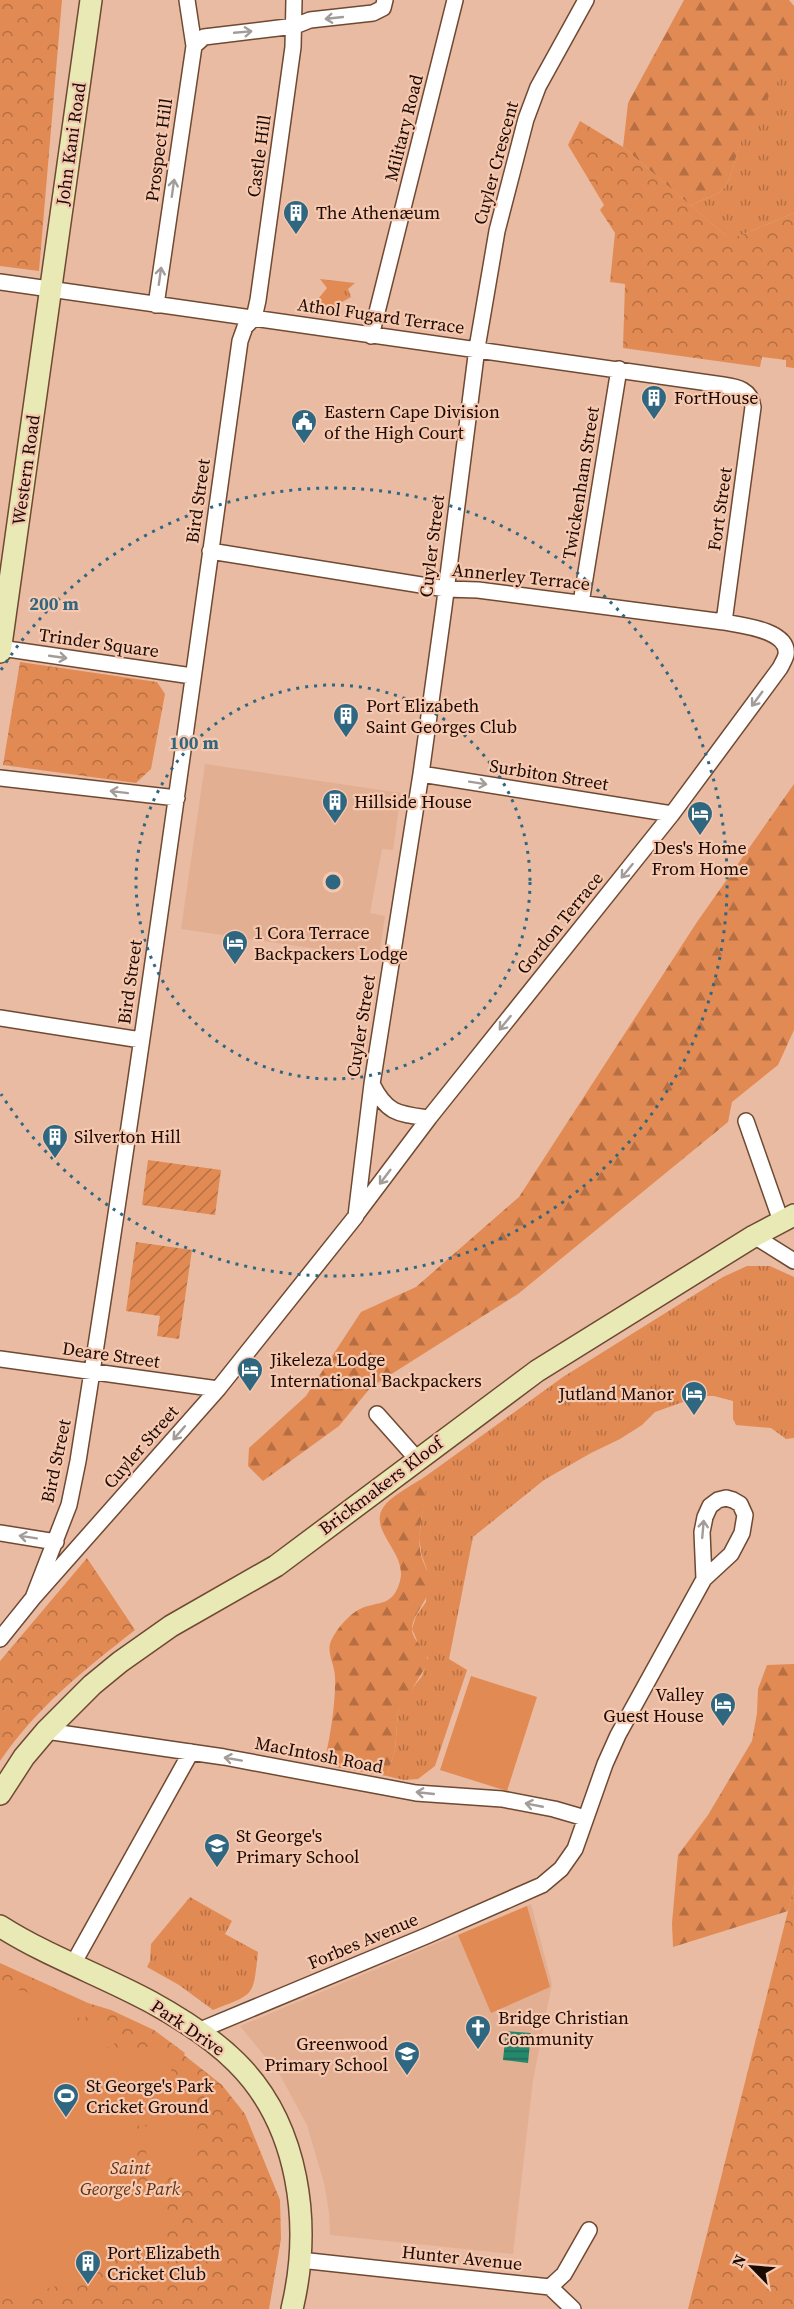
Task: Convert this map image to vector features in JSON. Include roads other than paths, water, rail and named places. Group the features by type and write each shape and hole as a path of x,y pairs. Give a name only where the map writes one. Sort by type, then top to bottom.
{"street":[{"name":"John Kani Road","path":"50,288 91,0"},
{"name":"Prospect Hill","path":"156,305 194,46 187,0"},
{"name":"Castle Hill","path":"254,318 286,102 295,26 294,0"},
{"path":"194,46 204,37 213,35 295,26 310,21 373,13 383,8 385,0"},
{"name":"Military Road","path":"371,336 455,0"},
{"name":"Cuyler Crescent","path":"477,348 497,231 526,119 538,87 586,0"},
{"name":"Athol Fugard Terrace","path":"0,282 371,336 477,348 735,387 743,390 752,400"},
{"name":"Western Road","path":"0,650 50,288"},
{"name":"Bird Street","path":"0,1639 33,1598 69,1505 78,1461 177,798 192,676 240,341 245,327 254,318"},
{"name":"Cuyler Street","path":"33,1598 218,1389 356,1216 372,1084 446,589 477,348"},
{"name":"Twickenham Street","path":"581,603 619,369"},
{"name":"Fort Street","path":"724,622 753,407 752,400"},
{"name":"Annerley Terrace","path":"210,550 446,589 478,590 724,622 760,630 780,639 785,649"},
{"name":"Gordon Terrace","path":"356,1216 429,1118 672,814 780,668 786,655 785,649"},
{"name":"Trinder Square","path":"0,650 192,676"},
{"name":"Surbiton Street","path":"420,774 672,814"},
{"path":"0,778 177,798"},
{"path":"0,1018 141,1040"},
{"path":"372,1084 380,1101 389,1109 399,1114 429,1118"},
{"path":"746,1121 787,1218"},
{"name":"Brickmakers Kloof","path":"1,1792 24,1757 46,1731 92,1684 120,1662 171,1626 276,1566 537,1371 754,1236 787,1218"},
{"path":"754,1236 794,1261"},
{"name":"Deare Street","path":"0,1359 218,1389"},
{"path":"377,1414 417,1459"},
{"path":"726,1498 733,1500 740,1504 745,1515 742,1533 731,1554 704,1579 702,1532 705,1517 710,1506 718,1500 726,1498"},
{"path":"0,1533 56,1542"},
{"name":"Forbes Avenue","path":"198,2031 542,1885 561,1869 575,1849 618,1735 704,1579"},
{"name":"MacIntosh Road","path":"46,1731 191,1752 406,1791 502,1799 554,1809 585,1818"},
{"path":"73,1965 191,1752"},
{"name":"Park Drive","path":"0,1926 41,1949 152,2002 198,2031 237,2062 259,2089 276,2119 291,2159 300,2198 300,2260 292,2309"},
{"path":"573,2309 550,2287 564,2274 589,2230"},
{"name":"Hunter Avenue","path":"300,2260 550,2287"}],"place":[{"name":"The Athenæum","path":"296,236"},
{"name":"FortHouse","path":"654,421"},
{"name":"Eastern Cape Division of the High Court","path":"304,445"},
{"name":"Port Elizabeth Saint Georges Club","path":"346,739"},
{"name":"Hillside House","path":"335,825"},
{"name":"Des's Home From Home","path":"700,837"},
{"name":"1 Cora Terrace Backpackers Lodge","path":"235,966"},
{"name":"Silverton Hill","path":"55,1160"},
{"name":"Jikeleza Lodge International Backpackers","path":"250,1393"},
{"name":"Jutland Manor","path":"694,1417"},
{"name":"Valley Guest House","path":"723,1728"},
{"name":"St George's Primary School","path":"217,1869"},
{"name":"Bridge Christian Community","path":"478,2051"},
{"name":"Greenwood Primary School","path":"407,2077"},
{"name":"St George's Park Cricket Ground","path":"66,2119"},
{"name":"Port Elizabeth Cricket Club","path":"88,2286"}],"park label":[{"name":"Saint George's Park","path":"130,2178"}]}
